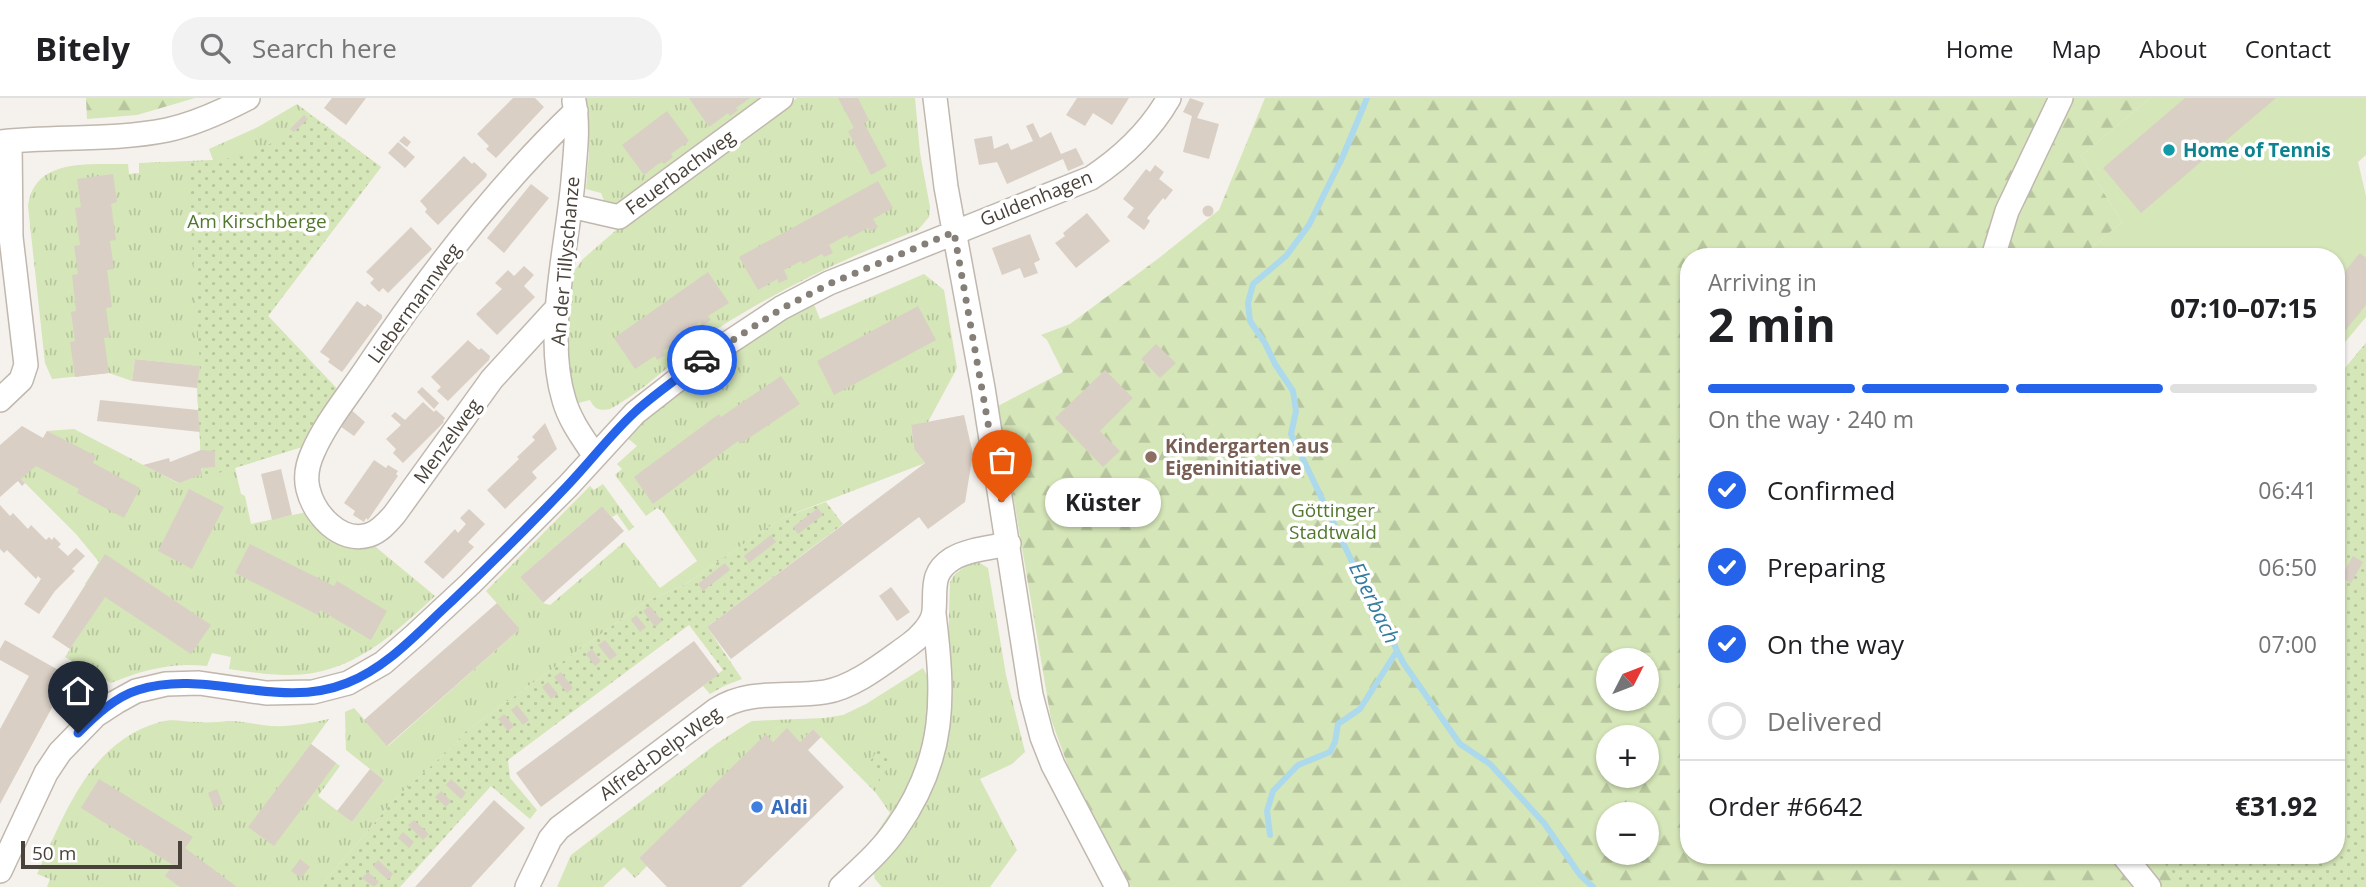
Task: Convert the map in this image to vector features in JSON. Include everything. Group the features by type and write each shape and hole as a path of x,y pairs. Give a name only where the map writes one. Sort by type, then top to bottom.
{"street":[{"path":"0,400 22,380 26,365 11,237 5,141 78,139 168,130 202,119 248,98"},
{"name":"Feuerbachweg","path":"571,206 620,217 781,98"},
{"path":"934,98 946,187 1009,544 1031,695 1053,765 1117,887"},
{"name":"Guldenhagen","path":"0,871 46,773 60,752 96,715 136,691 166,684 199,683 266,693 313,692 348,683 383,663 470,584 635,413 704,359 770,315 829,284 1091,178 1139,140 1169,98"},
{"path":"1996,248 2007,211 2061,98"},
{"name":"An der Tillyschanze","path":"574,104 576,142 558,307 557,370 573,423 594,456"},
{"name":"Liebermannweg","path":"323,518 312,502 307,486 308,466 323,433 433,275 574,104"},
{"name":"Menzelweg","path":"323,518 333,529 351,536 368,536 381,529 394,515 492,379 558,307"},
{"path":"841,887 895,831 921,786 936,742 941,701 941,666 934,614 935,578 943,566 967,553 1009,544"},
{"name":"Alfred-Delp-Weg","path":"527,887 559,828 722,706 739,698 755,695 815,693 843,686 916,640 934,614"},
{"path":"2130,864 2149,887"}],"green space":[{"path":"86,98 195,98 137,115 87,119"},
{"path":"583,98 764,98 620,207 605,203 601,193 586,189 589,153"},
{"path":"797,98 915,98 920,153 930,207 929,217 918,230 815,274 741,314 610,409 598,409 590,400 578,403 569,378 567,351 567,326 574,271 583,259 622,225"},
{"name":"Göttinger Stadtwald","path":"1265,98 2150,98 2081,156 2122,222 2092,248 1680,248 1680,864 2345,864 2345,368 2366,343 2366,887 1131,887 1068,766 1051,719 998,406 1063,372 1047,340 1041,335 1070,324 1219,210"},
{"path":"2150,98 2366,98 2366,155 2358,162 2366,196 2366,317 2345,342 2345,248 2092,248 2122,222 2081,156"},
{"path":"297,104 381,167 268,316 340,392 305,446 235,468 241,494 245,496 251,524 307,512 371,543 435,596 403,625 369,650 331,669 288,675 251,672 229,669 231,657 212,653 207,666 158,668 111,683 65,657 104,597 85,584 99,562 76,534 21,479 47,431 74,429 178,483 202,473 197,388 199,366 135,359 132,381 109,373 52,379 45,363 28,206 33,190 41,179 66,167 128,164 129,174 139,173 139,163 213,160 209,149 258,127"},
{"name":"Am Kirschberge","path":"310,115 381,167 268,316 340,392 305,446 202,478 197,388 200,366 187,162 230,158 254,151 291,130 294,132"},
{"path":"924,274 944,290 957,368 928,422 911,426 914,449 925,463 782,518 684,585 647,601 465,732 394,800 320,887 47,887 50,879 37,874 70,805 97,763 135,732 165,721 234,721 279,726 329,719 311,744 340,766 318,796 352,822 384,780 346,750 345,712 354,708 388,746 520,629 486,591 590,486 594,490 603,484 634,527 629,531 617,514 612,517 602,506 520,577 543,603 550,605 624,542 660,588 697,561 662,511 657,508 646,516 615,475 622,469 617,464 637,446 625,436 690,379 813,302 820,319"},
{"path":"2366,343 2366,887 2185,887 2165,864 2345,864 2345,368"},
{"path":"826,502 843,524 707,627 742,679 710,694 703,686 723,670 689,625 508,760 510,778 537,810 530,819 491,786 400,887 320,887 394,800 465,732 647,601 684,585 782,518"},
{"path":"970,563 980,563 988,568 1006,675 1025,752 1012,764 980,779 1017,850 990,887 882,887 875,879 867,847 890,813 876,793 813,729 800,742 787,729 773,742 766,735 639,858 647,866 635,878 624,867 603,887 557,887 571,855 716,744 752,721 843,715 866,704 923,668 931,683 948,648 950,582 955,574"},
{"path":"880,746 892,758 880,782 869,763"}],"building":[{"path":"332,98 366,98 346,125 324,108"},
{"path":"513,98 535,98 544,107 496,158 486,149 489,146 477,134"},
{"path":"689,98 750,98 736,108 738,110 733,114 730,116 728,113 709,127"},
{"path":"838,98 858,98 869,120 864,123 887,166 871,175 848,131 854,128"},
{"path":"1077,98 1129,98 1112,125 1093,113 1085,126 1066,115"},
{"path":"1190,98 1204,103 1197,118 1219,124 1209,159 1183,152 1192,116 1183,112"},
{"name":"Home of Tennis","path":"2185,98 2276,98 2141,213 2103,168"},
{"path":"667,111 689,141 671,154 673,157 668,161 664,164 662,161 644,175 622,145"},
{"path":"304,115 308,119 294,132 290,129"},
{"path":"1033,123 1040,138 1051,132 1061,154 1076,148 1084,164 1068,171 1063,159 1007,184 997,162 979,165 974,139 992,136 994,149 1008,143 1011,150 1033,141 1026,126"},
{"path":"404,136 411,142 407,147 399,141"},
{"path":"398,142 415,157 405,168 388,153"},
{"path":"464,156 487,174 486,177 438,225 425,212 427,209 420,201"},
{"path":"1155,165 1164,172 1159,179 1173,190 1147,218 1150,221 1144,230 1127,217 1134,208 1123,199 1146,169 1150,172"},
{"path":"113,174 117,202 111,204 116,240 110,241 114,269 107,270 112,307 106,308 110,337 104,338 109,373 75,377 70,342 75,341 71,312 76,311 72,275 78,274 74,246 80,245 75,208 81,207 77,179"},
{"path":"878,181 893,208 873,219 878,227 870,232 868,228 849,238 847,235 829,245 833,253 824,257 822,254 803,264 801,261 784,270 788,279 779,283 777,279 758,290 739,257"},
{"path":"531,184 549,198 504,253 487,238"},
{"path":"1208,206 1212,207 1212,215 1208,216 1204,215 1203,211 1204,207"},
{"path":"1087,213 1110,241 1076,268 1055,243"},
{"path":"411,227 432,249 388,293 383,288 379,292 370,283 374,279 366,272"},
{"path":"1030,234 1040,260 1034,263 1038,273 1024,278 1020,268 1002,275 992,248"},
{"path":"2360,253 2366,258 2366,305 2345,331 2345,271"},
{"path":"524,266 534,275 524,286 535,297 497,335 476,314 502,289 495,283 508,270 514,276"},
{"path":"708,272 729,303 708,316 711,320 703,326 700,322 681,335 683,338 663,351 665,355 657,360 655,356 635,369 614,338"},
{"path":"357,301 365,307 367,304 382,315 382,318 342,372 320,352"},
{"path":"918,306 936,340 834,395 817,361"},
{"path":"468,340 490,356 489,360 448,401 437,391 441,387 431,377"},
{"path":"1156,344 1176,363 1160,378 1141,359"},
{"path":"135,359 200,366 197,388 132,381"},
{"path":"1105,370 1133,398 1100,431 1120,451 1103,467 1055,418"},
{"path":"781,376 800,404 740,444 738,441 653,504 634,477 719,414 721,417"},
{"path":"422,387 439,403 434,409 417,392"},
{"path":"100,400 198,410 200,432 97,421"},
{"path":"423,402 445,418 444,422 403,463 393,453 396,449 386,439 401,425 391,416 395,412 405,420"},
{"path":"349,408 365,422 354,436 337,424"},
{"path":"964,415 973,454 965,502 928,529 919,517 731,659 707,627 925,463 914,449 911,425"},
{"path":"545,423 557,449 532,472 537,478 505,509 487,490 519,459 517,457 535,440 532,437"},
{"path":"22,426 43,438 47,431 96,456 93,463 140,488 124,518 77,493 79,489 36,466 21,479 25,483 22,486 18,481 0,497 0,445"},
{"path":"201,450 215,451 215,467 201,468 202,474 179,483 143,465 169,458 170,462"},
{"path":"374,460 386,468 388,465 398,471 398,476 364,522 353,515 355,511 344,503"},
{"path":"281,469 292,515 272,520 261,474"},
{"path":"189,489 224,507 192,569 158,551"},
{"path":"0,505 10,516 13,513 28,529 31,525 46,540 49,537 52,540 54,537 61,544 58,547 68,556 76,548 85,556 72,569 75,571 55,591 39,614 24,604 41,579 38,576 36,579 7,550 4,553 0,549"},
{"path":"602,506 624,531 543,603 520,577"},
{"path":"818,508 823,515 798,534 793,527"},
{"path":"469,509 485,524 468,542 474,547 443,579 424,562 455,529 458,533 466,524 460,518"},
{"path":"771,535 776,542 749,563 744,556"},
{"path":"250,544 334,586 337,581 387,611 371,640 320,610 318,615 235,573"},
{"path":"105,554 211,625 191,654 105,597 70,649 52,637"},
{"path":"2353,556 2363,562 2351,583 2345,579 2345,570"},
{"path":"725,563 730,570 703,591 698,584"},
{"path":"891,587 910,612 897,621 879,596"},
{"path":"497,603 520,629 387,746 364,720"},
{"path":"650,606 662,621 655,627 643,611"},
{"path":"636,615 646,627 640,632 631,620"},
{"path":"5,640 69,676 0,804 0,729 29,676 0,660 0,649"},
{"path":"605,640 617,655 610,660 598,645"},
{"path":"694,641 719,674 541,807 516,773"},
{"path":"592,649 601,661 595,666 586,654"},
{"path":"561,672 573,688 567,693 554,677"},
{"path":"548,682 558,694 551,699 542,687"},
{"path":"517,705 529,720 523,725 511,710"},
{"path":"504,714 514,726 508,731 498,719"},
{"name":"Aldi","path":"787,728 800,742 813,729 821,737 808,750 844,787 741,887 667,887 639,858 766,734 773,742"},
{"path":"311,744 336,763 274,846 248,827"},
{"path":"370,769 384,780 352,822 337,811"},
{"path":"99,779 193,837 185,848 237,887 180,887 165,876 173,865 81,808"},
{"path":"451,779 466,793 461,799 446,785"},
{"path":"217,789 223,804 214,808 208,793"},
{"path":"441,791 451,801 446,807 435,797"},
{"path":"494,800 525,828 471,887 415,887"},
{"path":"414,820 429,834 423,840 408,825"},
{"path":"403,832 414,842 409,848 398,838"},
{"path":"300,859 310,867 301,878 291,871"},
{"path":"378,860 393,874 388,880 373,866"},
{"path":"368,872 379,882 374,887 362,878"}],"waterway":[{"name":"Eberbach","path":"1367,98 1343,156 1309,225 1286,256 1253,284 1248,303 1250,321 1293,391 1296,411 1291,434 1358,574 1373,593 1404,664 1460,744 1490,764 1544,823 1580,875 1593,887"},
{"path":"1270,835 1267,811 1273,791 1298,765 1330,752 1338,724 1360,709 1397,651"}],"way so far":[{"path":"702,360 781,309 829,284 954,232 1002,502"}],"place":[{"name":"Home of Tennis","path":"2169,150"},
{"name":"Kindergarten aus Eigeninitiative","path":"1151,457"},
{"name":"Küster","path":"1002,502"},
{"name":"Aldi","path":"757,807"}],"route":[{"path":"78,733 96,715 116,702 136,691 166,684 199,683 266,693 313,692 348,683 383,663 470,584 568,486 635,413 702,360"}]}
